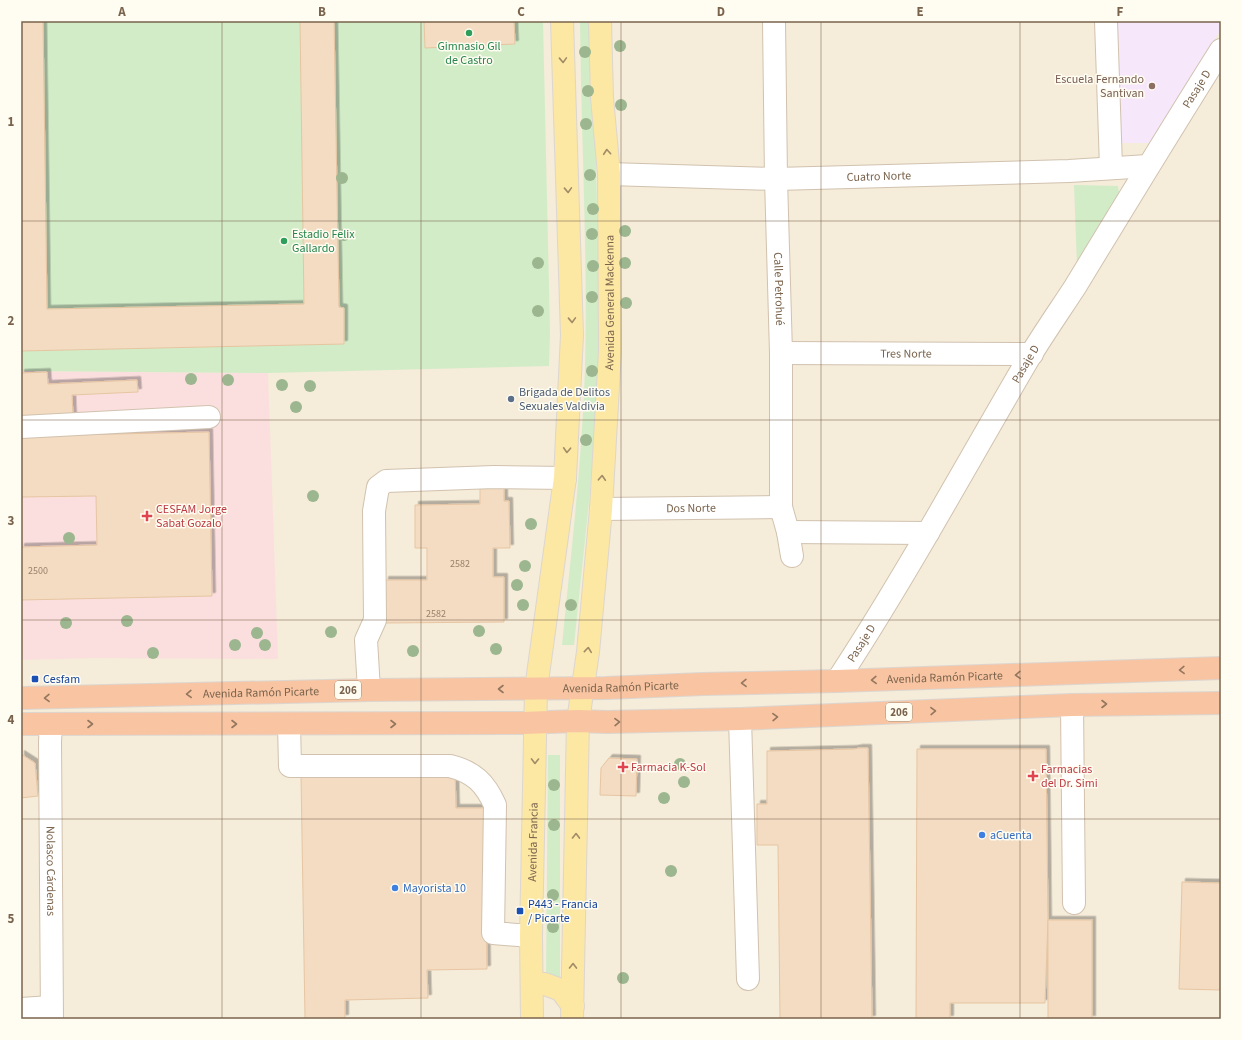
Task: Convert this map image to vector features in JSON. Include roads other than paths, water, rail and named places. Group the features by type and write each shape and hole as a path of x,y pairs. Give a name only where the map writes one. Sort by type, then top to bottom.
{"highway":[{"name":"Avenida Ramón Picarte","path":"21,724 506,724 536,722 580,704 703,684 1221,668"},
{"name":"Avenida Ramón Picarte","path":"21,698 369,690 536,689 580,704 607,722 740,719 1072,705 1221,703"}],"main road":[{"path":"536,689 565,478 572,335 562,21"},
{"name":"Avenida General Mackenna","path":"580,704 588,652 600,509 610,351 609,174 602,98 600,21"},
{"name":"Avenida Francia","path":"532,1019 533,984 531,936 536,689"},
{"path":"572,1013 580,704"},
{"path":"533,984 545,984 561,990 572,1013"}],"street":[{"name":"Calle Petrohué","path":"774,21 776,179 781,352 781,507 788,532 792,556"},
{"path":"1106,21 1111,167"},
{"name":"Pasaje D","path":"837,681 866,637 1032,354 1221,50"},
{"name":"Cuatro Norte","path":"609,174 776,179 1070,171 1111,167 1148,166"},
{"name":"Tres Norte","path":"781,352 1032,354"},
{"path":"21,427 209,417"},
{"path":"369,690 366,640 375,620 374,511 378,487 386,481 494,477 565,478"},
{"name":"Dos Norte","path":"600,509 781,507"},
{"path":"788,532 928,533"},
{"path":"1072,705 1074,903"},
{"path":"740,719 748,979"},
{"name":"Nolasco Cárdenas","path":"51,724 52,1013"},
{"path":"289,724 290,766 450,766 469,773 480,781 489,792 495,805 493,933 531,936"},
{"path":"21,1009 52,1013"}],"place":[{"name":"Gimnasio Gil de Castro","path":"469,33"},
{"name":"Escuela Fernando Santivan","path":"1152,86"},
{"name":"Estadio Felix Gallardo","path":"284,241"},
{"name":"Brigada de Delitos Sexuales Valdivia","path":"511,399"},
{"name":"CESFAM Jorge Sabat Gozalo","path":"147,516"},
{"name":"Cesfam","path":"35,679"},
{"name":"Farmacia K-Sol","path":"623,767"},
{"name":"Farmacias del Dr. Simi","path":"1033,776"},
{"name":"aCuenta","path":"982,835"},
{"name":"Mayorista 10","path":"395,888"},
{"name":"P443 - Francia / Picarte","path":"520,911"}]}
